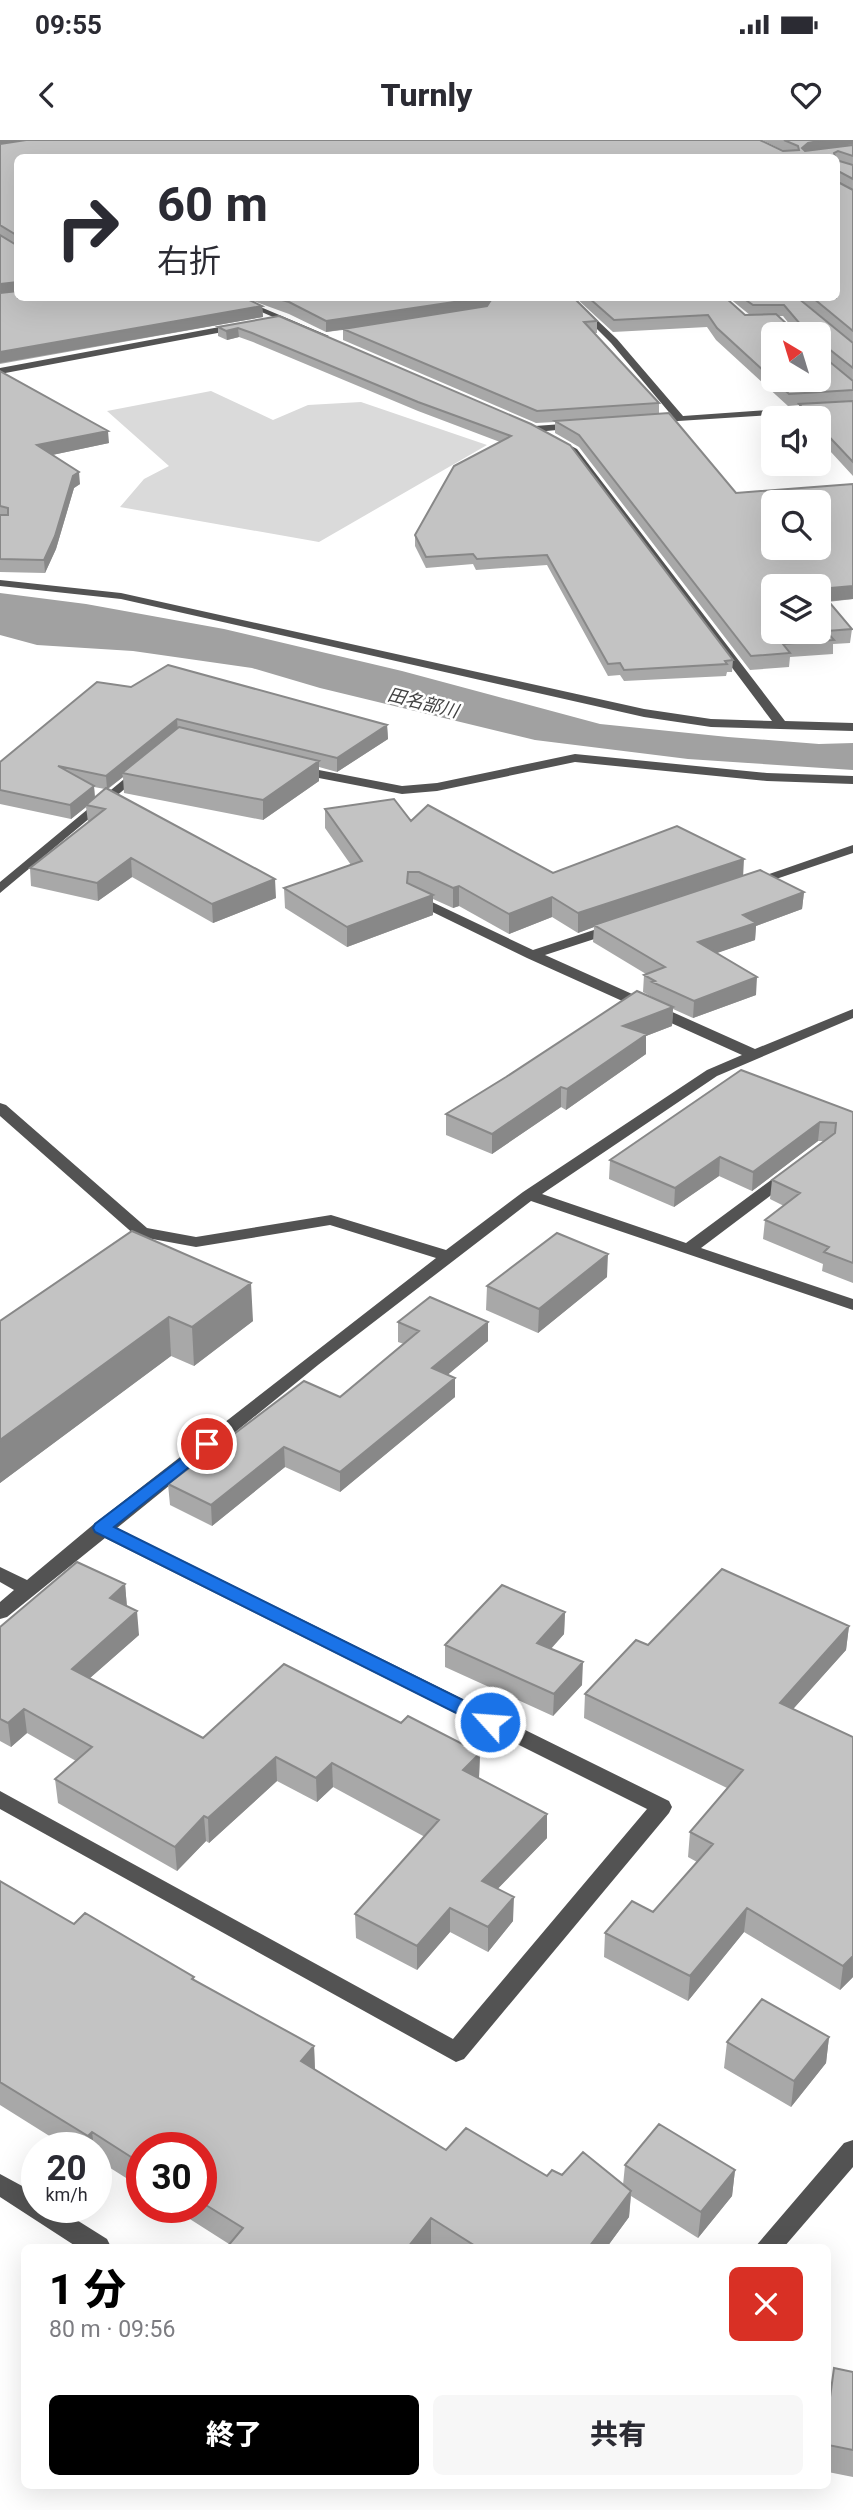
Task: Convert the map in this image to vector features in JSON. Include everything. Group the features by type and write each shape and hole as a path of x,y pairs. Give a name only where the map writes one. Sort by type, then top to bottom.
{"street":[{"path":"241,301 328,337 341,339"},
{"path":"573,301 614,341 681,420"},
{"path":"0,371 285,318"},
{"path":"641,422 853,408"},
{"path":"522,423 574,451 782,726"},
{"path":"535,429 588,425"},
{"path":"0,583 146,601 644,713 710,723 853,727"},
{"path":"0,889 157,756"},
{"path":"281,765 402,790 437,787 575,758 767,777 853,780"},
{"path":"737,887 846,851 853,863"},
{"path":"412,897 532,955 755,1055"},
{"path":"532,955 634,921"},
{"path":"0,1612 101,1528 446,1256 529,1195 561,1177 712,1073 853,1013"},
{"path":"0,1108 142,1232 196,1242 331,1220 446,1256"},
{"path":"687,1250 805,1162"},
{"path":"529,1195 853,1305"},
{"path":"0,1799 456,2052 661,1807 101,1528"},
{"path":"0,1573 28,1590"},
{"path":"771,2244 853,2150"},
{"path":"0,2184 93,2244"}],"shaded area":[{"path":"211,391 273,420 308,405 361,402 487,445 319,542 120,507 144,479 169,466 107,411"}],"water":[{"name":"田名部川","path":"0,593 86,604 224,629 402,671 600,724 819,744 853,743 853,770 688,759 535,740 320,688 252,668 133,651 37,645 0,635"}],"building":[{"path":"26,140 760,140 783,151 799,150 798,146 784,140 824,140 808,143 802,148 805,151 853,145 853,156 838,151 834,154 14,154 14,234 0,225 0,144"},
{"path":"840,161 853,165 853,179 840,172"},
{"path":"840,183 853,190 853,331 817,301 840,301"},
{"path":"0,235 14,244 14,282 0,284"},
{"path":"14,291 14,301 251,301 262,306 0,352 0,293"},
{"path":"286,301 461,301 326,321"},
{"path":"490,301 577,301 597,321 584,322 659,403 537,411 343,329 487,306"},
{"path":"592,301 729,301 745,315 776,314 785,322 761,322 761,368 717,328 708,315 614,320"},
{"path":"747,301 802,301 827,322 798,322 784,305 753,305"},
{"path":"279,316 531,424 570,445 733,660 725,661 727,664 624,670 620,663 608,664 547,555 477,559 473,554 426,557 415,535 454,466 511,436 418,402 252,333 238,328 226,331 218,327"},
{"path":"831,325 853,343 853,368 831,351"},
{"path":"831,363 853,381 853,390 831,391"},
{"path":"0,371 108,431 37,445 79,472 73,476 55,536 44,560 0,559 0,515 8,515 8,508 0,506"},
{"path":"787,392 821,392 789,394"},
{"path":"853,401 853,462 831,439 831,406 799,404"},
{"path":"669,413 736,493 761,491 761,560 831,560 831,490 775,490 853,484 853,586 831,588 831,574 761,574 761,644 783,644 790,653 751,656 579,435 555,421"},
{"path":"831,604 852,629 831,631"},
{"path":"168,665 387,725 337,758 177,719 106,776 58,766 94,786 70,805 0,790 0,762 97,682 131,687"},
{"path":"179,727 319,761 263,800 122,773"},
{"path":"106,788 275,879 212,904 131,858 97,883 30,868 105,809 86,805"},
{"path":"394,799 411,821 428,805 553,873 677,826 744,859 578,913 552,897 509,914 459,886 453,888 419,872 408,872 407,883 433,895 347,927 284,888 362,861 325,809"},
{"path":"760,870 804,892 743,915 756,923 698,942 757,977 694,1001 652,982 655,981 644,975 665,967 594,925"},
{"path":"637,991 673,1007 623,1026 647,1034 567,1089 561,1087 492,1134 446,1114 506,1077"},
{"path":"741,1070 853,1112 853,1263 824,1252 829,1247 765,1220 800,1193 772,1180 835,1133 836,1123 820,1122 753,1172 720,1157 675,1188 610,1160"},
{"path":"132,1231 251,1283 192,1327 169,1317 0,1440 0,1321"},
{"path":"557,1233 608,1254 539,1309 487,1286"},
{"path":"430,1297 488,1322 432,1368 455,1378 340,1472 284,1447 211,1505 168,1484 304,1381 340,1397 419,1331 398,1322"},
{"path":"77,1562 125,1584 110,1598 137,1611 72,1669 203,1738 284,1664 401,1723 408,1716 480,1753 463,1770 547,1814 482,1881 514,1897 488,1927 450,1908 417,1946 355,1914 439,1820 332,1763 316,1778 276,1757 208,1818 204,1816 175,1847 55,1779 92,1747 24,1709 8,1723 0,1719 0,1627"},
{"path":"722,1569 849,1626 780,1703 853,1737 853,1956 843,1966 747,1908 690,1976 605,1933 632,1901 653,1912 713,1844 690,1832 743,1770 585,1694 636,1640 648,1645"},
{"path":"502,1585 565,1612 537,1643 583,1662 554,1694 445,1645"},
{"path":"0,1881 74,1924 85,1913 194,1977 192,1979 314,2046 301,2061 446,2150 466,2128 547,2176 552,2170 562,2175 583,2152 631,2191 591,2244 472,2244 431,2218 410,2244 230,2244 243,2228 217,2212 217,2132 126,2132 126,2154 112,2145 112,2132 81,2132 0,2082"},
{"path":"762,1999 829,2037 794,2081 727,2042"},
{"path":"659,2124 735,2170 701,2212 625,2165"},
{"path":"834,2368 853,2372 853,2450 831,2446 831,2390"}],"route":[{"path":"207,1444 101,1528 490,1722"}]}
